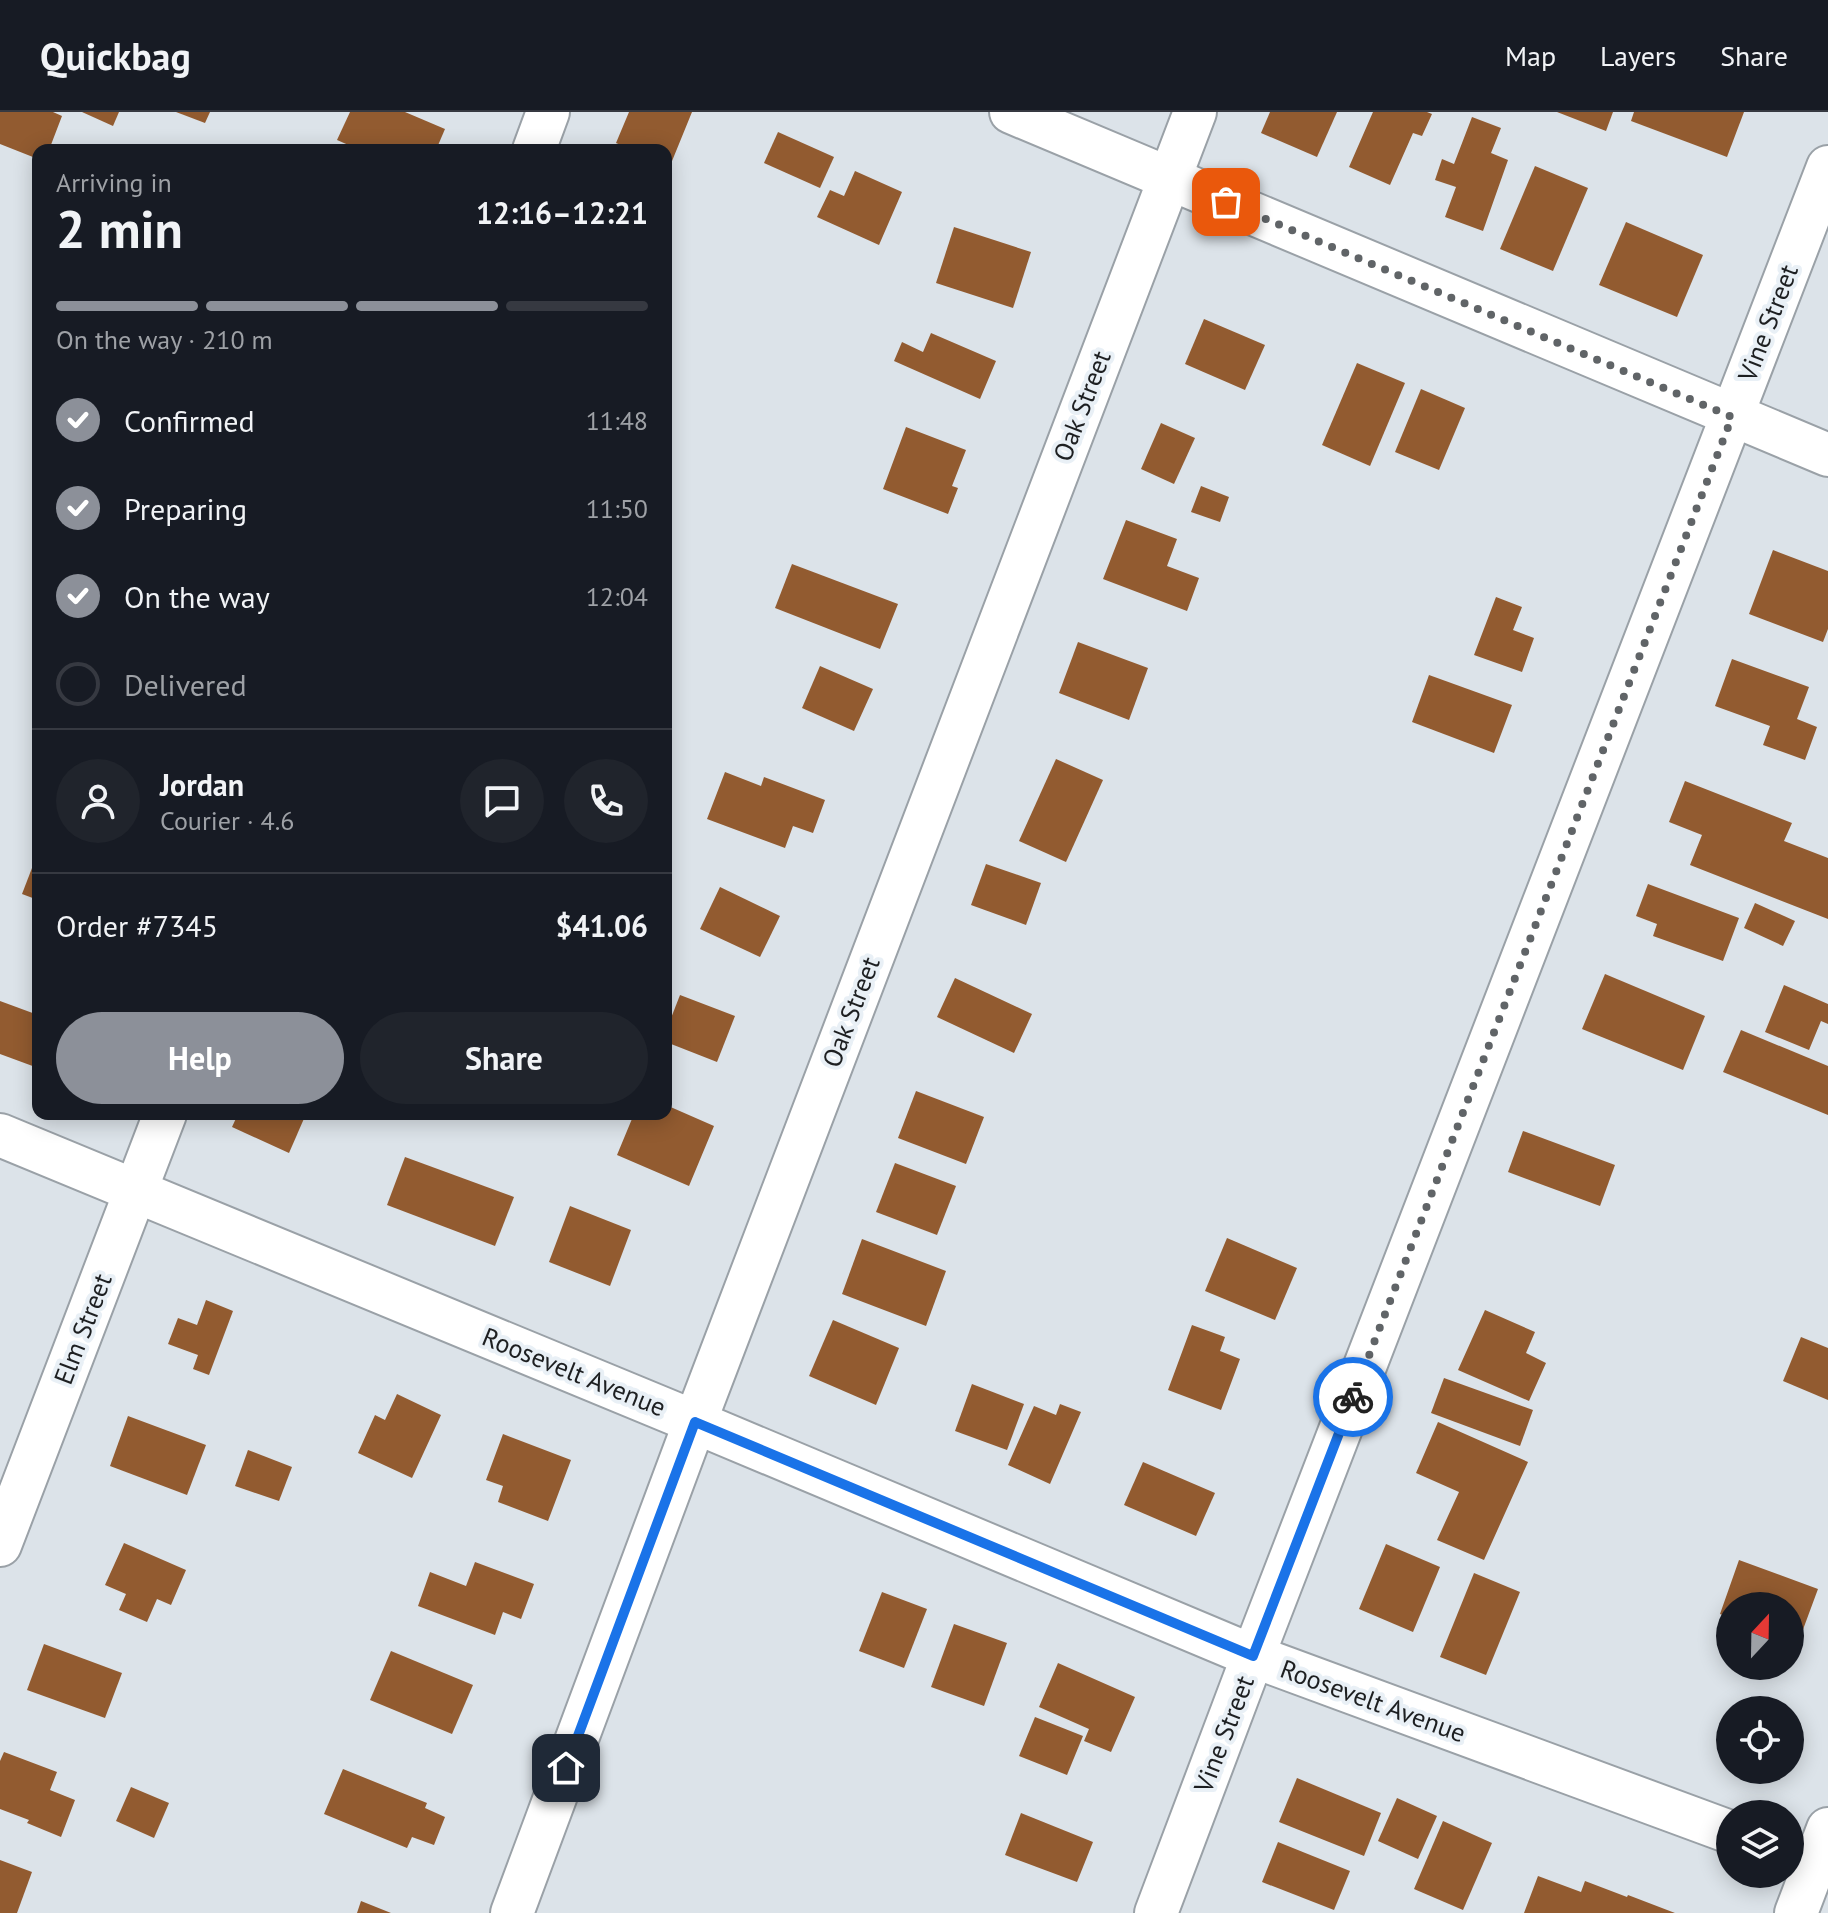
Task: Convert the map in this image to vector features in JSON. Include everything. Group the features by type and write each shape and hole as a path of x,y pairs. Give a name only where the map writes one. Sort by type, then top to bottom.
{"street":[{"path":"536,144 548,112"},
{"path":"1011,112 1828,455"},
{"name":"Oak Street","path":"512,1913 695,1422 1195,112"},
{"name":"Vine Street","path":"1156,1913 1828,167"},
{"name":"Elm Street","path":"0,1545 163,1120"},
{"name":"Roosevelt Avenue","path":"0,1135 1253,1656 1716,1827"},
{"path":"1796,1913 1815,1854"}],"building":[{"path":"0,112 53,112 62,116 51,144 32,144 32,157 0,144"},
{"path":"82,112 119,112 113,126"},
{"path":"176,112 210,112 205,123"},
{"path":"350,112 405,112 445,129 439,144 346,144 337,140"},
{"path":"629,112 692,112 672,161 672,144 616,143"},
{"path":"1270,112 1337,112 1317,157 1261,133"},
{"path":"1373,112 1432,114 1422,136 1413,133 1390,185 1349,167"},
{"path":"1557,112 1613,112 1606,131"},
{"path":"1634,112 1744,112 1727,157 1631,121"},
{"path":"1472,117 1501,128 1491,153 1508,160 1483,231 1445,217 1456,187 1435,180 1442,159 1454,164"},
{"path":"778,132 834,157 820,188 764,163"},
{"path":"1535,166 1588,188 1553,271 1500,249"},
{"path":"855,171 902,192 879,245 817,217 830,190 844,196"},
{"path":"1626,222 1703,255 1677,317 1599,285"},
{"path":"954,227 1031,252 1013,308 936,283"},
{"path":"1204,319 1265,345 1245,390 1185,364"},
{"path":"931,333 996,361 980,399 894,361 902,342 923,352"},
{"path":"1357,363 1405,383 1370,466 1322,445"},
{"path":"1421,389 1465,408 1439,470 1395,452"},
{"path":"1161,423 1195,438 1174,484 1141,469"},
{"path":"906,427 966,450 952,486 958,488 948,514 883,489"},
{"path":"1201,486 1229,497 1220,522 1191,512"},
{"path":"1126,520 1177,539 1167,566 1199,578 1187,611 1103,579"},
{"path":"1773,550 1828,571 1828,629 1823,642 1749,614"},
{"path":"792,564 898,604 880,649 775,608"},
{"path":"1496,597 1522,607 1513,630 1534,638 1522,672 1474,655"},
{"path":"1078,642 1148,668 1129,720 1059,693"},
{"path":"1732,659 1809,687 1797,719 1817,727 1805,760 1763,745 1770,726 1715,706"},
{"path":"820,666 873,689 854,731 802,708"},
{"path":"1429,675 1512,705 1494,753 1412,722"},
{"path":"1056,759 1103,780 1066,862 1019,841"},
{"path":"725,772 761,786 764,777 825,800 813,833 793,826 785,848 707,819"},
{"path":"1685,781 1792,823 1784,841 1828,858 1828,919 1690,865 1702,835 1669,822"},
{"path":"986,864 1041,883 1026,925 971,905"},
{"path":"32,868 32,898 22,894"},
{"path":"1648,884 1739,918 1723,961 1653,936 1657,924 1636,916"},
{"path":"720,887 780,916 760,957 700,929"},
{"path":"1755,903 1795,921 1783,946 1744,928"},
{"path":"1605,974 1705,1016 1683,1070 1582,1029"},
{"path":"955,978 1032,1014 1014,1053 937,1017"},
{"path":"1784,985 1828,1004 1828,1024 1821,1021 1809,1050 1765,1032"},
{"path":"680,995 735,1016 717,1062 672,1044 672,1016"},
{"path":"0,1001 32,1013 32,1066 0,1054"},
{"path":"1741,1030 1828,1066 1828,1115 1723,1072"},
{"path":"916,1091 984,1117 966,1164 898,1138"},
{"path":"672,1108 714,1126 689,1186 617,1155 632,1120 672,1120"},
{"path":"235,1120 303,1120 289,1153 232,1127"},
{"path":"1523,1131 1615,1165 1600,1206 1508,1172"},
{"path":"405,1157 514,1197 495,1246 387,1205"},
{"path":"895,1163 956,1186 937,1235 876,1212"},
{"path":"570,1206 631,1230 610,1286 549,1262"},
{"path":"1227,1238 1297,1268 1275,1320 1205,1291"},
{"path":"862,1239 946,1271 926,1326 842,1294"},
{"path":"206,1300 233,1311 209,1375 193,1369 198,1355 168,1344 178,1318 197,1325"},
{"path":"1485,1310 1535,1332 1526,1353 1546,1363 1529,1401 1458,1370"},
{"path":"833,1320 899,1348 876,1405 809,1376"},
{"path":"1192,1325 1225,1337 1220,1351 1240,1359 1221,1410 1168,1390"},
{"path":"1801,1337 1828,1348 1828,1400 1783,1381"},
{"path":"1444,1378 1533,1410 1520,1446 1431,1413"},
{"path":"972,1384 1024,1404 1007,1450 955,1431"},
{"path":"397,1394 441,1415 412,1478 358,1453 375,1415 385,1420"},
{"path":"1060,1404 1081,1412 1050,1484 1008,1465 1034,1406 1056,1415"},
{"path":"128,1416 206,1445 187,1495 110,1466"},
{"path":"1438,1422 1528,1462 1484,1560 1437,1540 1459,1492 1416,1473"},
{"path":"503,1434 571,1460 548,1521 498,1502 503,1486 486,1480"},
{"path":"248,1450 292,1467 279,1501 235,1486"},
{"path":"1143,1462 1215,1493 1196,1536 1124,1505"},
{"path":"124,1543 186,1570 171,1605 157,1599 147,1622 119,1610 126,1594 105,1585"},
{"path":"1386,1544 1440,1567 1413,1632 1359,1609"},
{"path":"1739,1560 1818,1589 1804,1627 1804,1592 1728,1592"},
{"path":"475,1562 534,1584 521,1619 503,1612 495,1635 418,1606 430,1572 466,1586"},
{"path":"1474,1573 1520,1592 1486,1675 1440,1657"},
{"path":"882,1592 927,1609 904,1668 859,1651"},
{"path":"954,1624 1007,1643 984,1706 931,1687"},
{"path":"44,1644 122,1673 105,1718 27,1690"},
{"path":"391,1651 473,1685 452,1734 370,1700"},
{"path":"1058,1663 1135,1697 1111,1752 1084,1741 1089,1729 1039,1707"},
{"path":"1035,1717 1083,1736 1067,1775 1019,1756"},
{"path":"4,1752 57,1772 50,1790 75,1800 61,1837 0,1809 0,1761"},
{"path":"343,1769 427,1803 425,1808 445,1817 434,1845 412,1837 407,1848 324,1814"},
{"path":"1297,1778 1381,1813 1364,1856 1279,1822"},
{"path":"131,1787 169,1803 154,1838 116,1821"},
{"path":"1397,1798 1437,1816 1418,1859 1378,1841"},
{"path":"1021,1813 1093,1842 1077,1882 1005,1855"},
{"path":"1443,1821 1492,1843 1463,1910 1414,1889"},
{"path":"1278,1842 1350,1871 1334,1910 1262,1882"},
{"path":"0,1860 32,1872 17,1913 0,1913"},
{"path":"1538,1876 1581,1892 1585,1881 1675,1913 1524,1913"},
{"path":"361,1901 391,1913 357,1913"}],"way so far":[{"path":"1226,202 1732,417 1353,1397"}],"route":[{"path":"566,1768 695,1422 1253,1656 1353,1397"}]}
